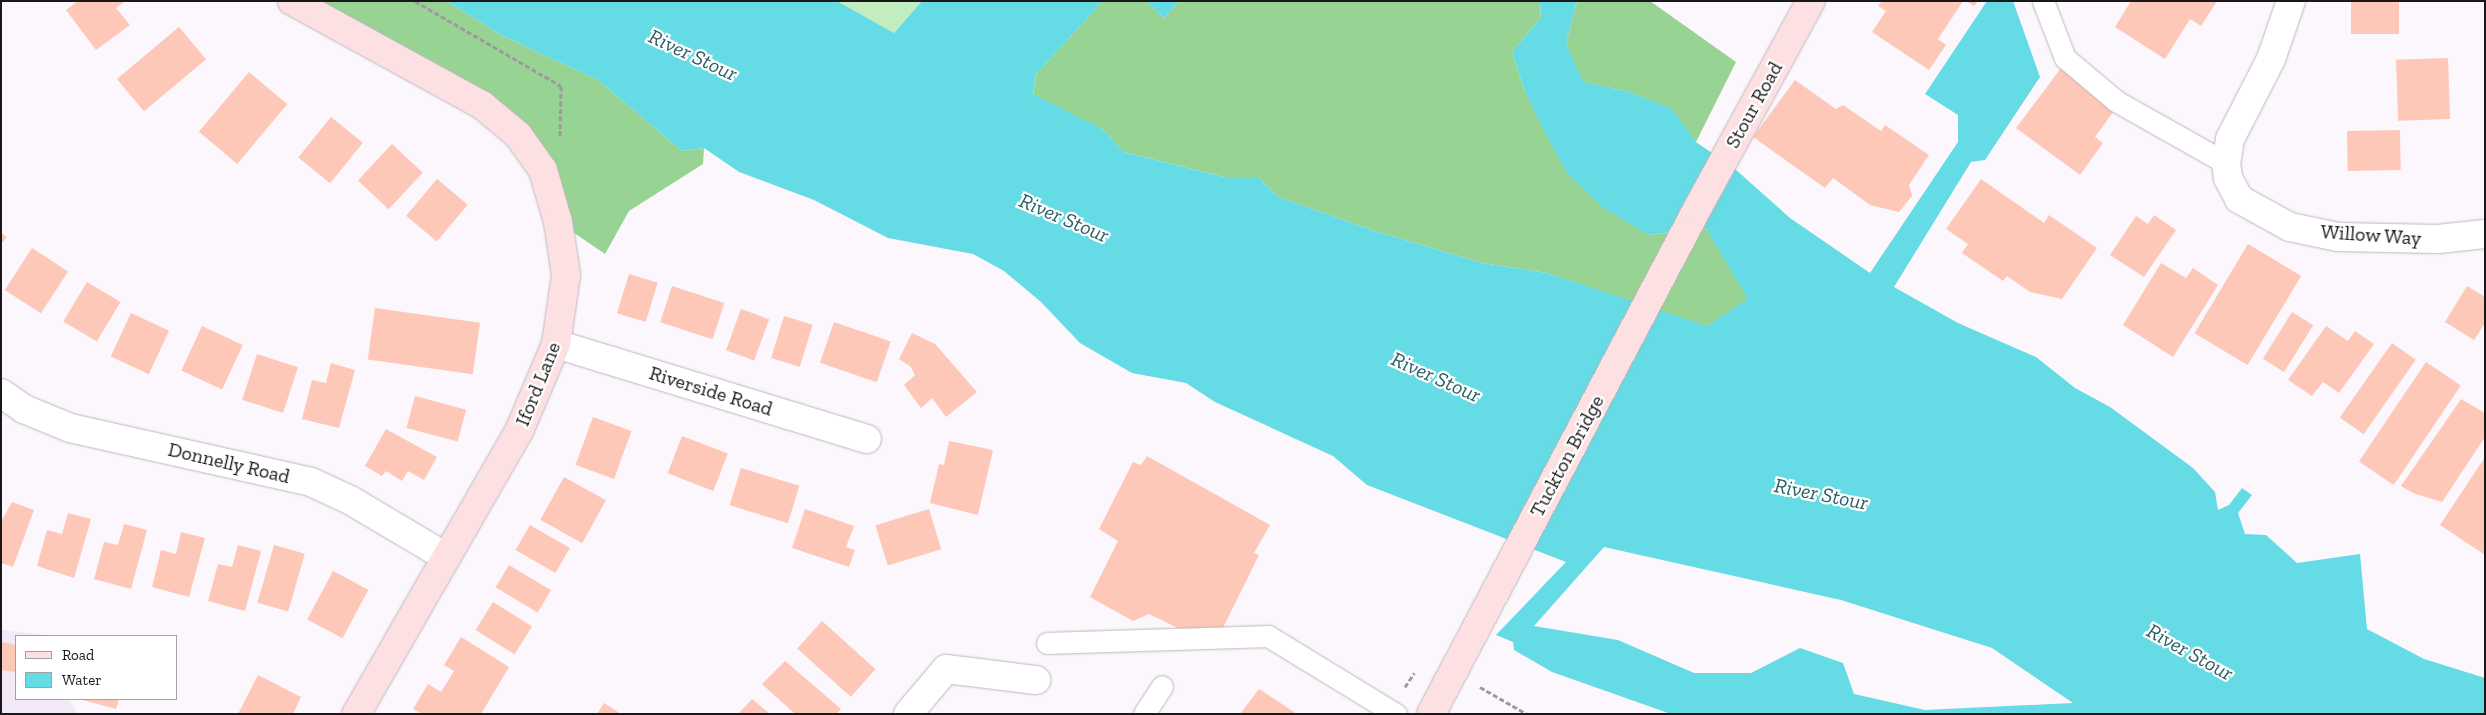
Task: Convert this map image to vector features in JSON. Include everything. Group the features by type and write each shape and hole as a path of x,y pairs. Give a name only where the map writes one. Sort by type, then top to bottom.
{"street":[{"name":"Iford Lane","path":"292,1 482,105 518,135 543,170 558,222 566,275 556,344 519,431 356,714"},
{"name":"Stour Road","path":"1697,209 1810,1"},
{"name":"Willow Way","path":"2291,1 2271,59 2230,139 2226,163 2228,178 2239,199 2290,227 2338,237 2382,239 2485,234"},
{"name":"Tuckton Bridge","path":"1434,708 1697,209"},
{"name":"Riverside Road","path":"556,344 867,439"},
{"name":"Donnelly Road","path":"1,393 24,409 70,428 311,482 350,500 446,557"},
{"path":"908,714 946,670 1036,680"}],"lane":[{"path":"2043,1 2065,58 2116,102 2226,163"},
{"path":"1047,643 1268,636 1396,714"},
{"path":"1144,714 1162,686"}],"path":[{"path":"1454,672 1527,714"}],"shaded area":[{"path":"1,630 44,635 15,635 15,700 70,700 78,714 1,714"}],"green space":[{"path":"292,1 447,1 501,35 598,80 682,151 704,148 703,164 629,211 605,254 558,222 518,135"},
{"path":"837,1 922,1 894,33"},
{"path":"1103,1 1146,1 1164,18 1179,1 1540,1 1541,18 1512,52 1525,91 1567,173 1649,235 1705,227 1749,299 1707,326 1690,322 1547,273 1482,263 1375,231 1278,197 1258,177 1224,177 1124,152 1102,129 1033,95 1036,74"},
{"path":"1577,1 1650,1 1736,62 1696,142 1670,108 1626,91 1582,82 1566,43"}],"water":[{"name":"River Stour","path":"447,1 837,1 894,33 922,1 1103,1 1036,74 1033,94 1102,129 1124,152 1224,177 1258,177 1278,197 1375,231 1482,263 1547,273 1707,326 1748,299 1705,227 1649,235 1602,207 1567,173 1543,129 1525,91 1512,52 1541,18 1540,1 1577,1 1566,43 1583,82 1626,91 1671,108 1696,142 1735,169 1790,218 1870,273 1958,142 1958,115 1925,94 1987,1 2013,1 2040,77 1985,160 1971,162 1894,287 1958,323 2036,357 2075,388 2110,407 2193,468 2215,492 2218,510 2229,505 2242,488 2252,495 2238,513 2245,534 2266,535 2297,563 2360,554 2367,629 2424,659 2485,678 2485,714 1671,714 1552,672 1514,650 1513,642 1496,635 1566,562 1367,485 1333,456 1215,402 1186,383 1132,373 1080,343 1041,302 1004,271 973,254 888,238 814,200 739,172 704,148 682,151 598,80 501,35","holes":["1604,547 1841,600 1992,648 2073,703 1925,710 1854,694 1843,663 1800,648 1751,673 1694,673 1618,640 1534,626"]},
{"path":"1146,1 1179,1 1164,18"}],"building":[{"path":"78,1 125,1 116,8 130,25 96,50 66,10"},
{"path":"1882,1 1963,1 1938,39 1946,45 1929,70 1872,32 1886,11 1878,6"},
{"path":"1966,1 1978,1 1974,6"},
{"path":"2131,1 2217,1 2201,26 2190,19 2165,59 2115,27"},
{"path":"2351,1 2399,1 2399,34 2351,34"},
{"path":"179,27 206,59 144,111 117,79"},
{"path":"2448,58 2450,119 2398,121 2396,60"},
{"path":"2061,68 2116,108 2095,137 2103,143 2080,175 2016,128"},
{"path":"249,72 287,104 237,164 199,132"},
{"path":"1795,80 1836,109 1843,105 1881,131 1885,125 1929,155 1909,185 1912,196 1899,212 1870,205 1833,178 1825,188 1753,137"},
{"path":"331,117 363,143 330,183 298,157"},
{"path":"2400,130 2401,170 2348,171 2347,131"},
{"path":"392,144 423,173 389,209 358,181"},
{"path":"437,179 468,205 437,241 406,216"},
{"path":"1981,179 2044,223 2049,215 2097,248 2062,299 2030,292 2007,276 2003,281 1962,253 1968,244 1946,229"},
{"path":"2154,215 2176,230 2144,277 2110,255 2136,216 2148,224"},
{"path":"1,233 7,237 1,244"},
{"path":"2248,244 2301,276 2248,365 2194,333"},
{"path":"32,248 68,271 41,313 5,290"},
{"path":"2161,263 2186,278 2193,268 2218,285 2173,357 2123,325"},
{"path":"629,274 658,283 646,322 617,313"},
{"path":"87,282 120,302 97,342 63,321"},
{"path":"672,286 724,303 713,339 660,322"},
{"path":"2467,286 2485,297 2485,323 2474,340 2445,322"},
{"path":"375,308 480,323 473,374 368,359"},
{"path":"741,309 769,319 754,361 726,350"},
{"path":"2292,312 2313,325 2284,372 2263,359"},
{"path":"131,313 169,331 149,374 111,357"},
{"path":"784,316 813,325 800,367 771,358"},
{"path":"834,322 891,342 877,382 820,363"},
{"path":"202,326 243,345 222,389 181,370"},
{"path":"2326,326 2348,341 2355,331 2374,344 2339,393 2323,382 2312,396 2288,380"},
{"path":"912,333 935,344 977,392 946,417 932,398 921,408 904,385 915,375 910,366 899,359"},
{"path":"2392,343 2416,360 2364,434 2340,418"},
{"path":"257,354 298,367 283,413 242,400"},
{"path":"2426,362 2461,385 2394,485 2359,461"},
{"path":"331,363 355,370 339,428 302,419 312,380 326,383"},
{"path":"415,396 466,410 458,442 406,428"},
{"path":"2461,399 2485,413 2485,437 2442,502 2413,493 2401,486"},
{"path":"593,417 632,431 614,479 576,465"},
{"path":"386,429 437,457 424,480 408,471 402,481 386,471 382,476 365,466"},
{"path":"682,436 728,454 713,491 668,473"},
{"path":"949,441 993,450 978,515 930,503 939,464 944,465"},
{"path":"1147,456 1270,525 1254,553 1259,555 1220,634 1192,635 1149,614 1133,621 1090,597 1118,541 1099,529 1133,462 1141,465"},
{"path":"2485,457 2485,555 2440,525"},
{"path":"741,468 799,486 788,523 730,505"},
{"path":"564,477 606,500 582,543 540,520"},
{"path":"12,502 34,510 13,567 1,563 1,522"},
{"path":"805,509 854,526 846,547 855,550 849,567 792,548"},
{"path":"929,509 941,549 888,566 875,525"},
{"path":"68,513 91,519 74,578 37,566 47,530 62,534"},
{"path":"124,524 147,530 131,589 94,579 104,542 118,545"},
{"path":"530,525 570,548 555,573 516,550"},
{"path":"181,532 205,538 189,597 152,587 161,550 176,554"},
{"path":"238,545 261,551 245,611 208,601 218,564 232,567"},
{"path":"274,545 305,554 288,611 257,603"},
{"path":"509,565 551,590 538,613 496,587"},
{"path":"333,571 368,590 342,638 307,620"},
{"path":"493,602 532,626 515,654 476,630"},
{"path":"822,621 876,669 851,697 797,648"},
{"path":"461,637 509,667 481,714 422,714 413,709 428,684 441,692 454,671 444,665"},
{"path":"1,642 15,645 15,672 1,670"},
{"path":"785,661 841,709 836,714 795,714 762,684"},
{"path":"258,675 301,697 293,714 238,714"},
{"path":"1259,689 1297,714 1240,714"},
{"path":"752,699 770,714 738,714"},
{"path":"83,700 119,700 116,709"},
{"path":"604,703 621,714 597,714"}]}
